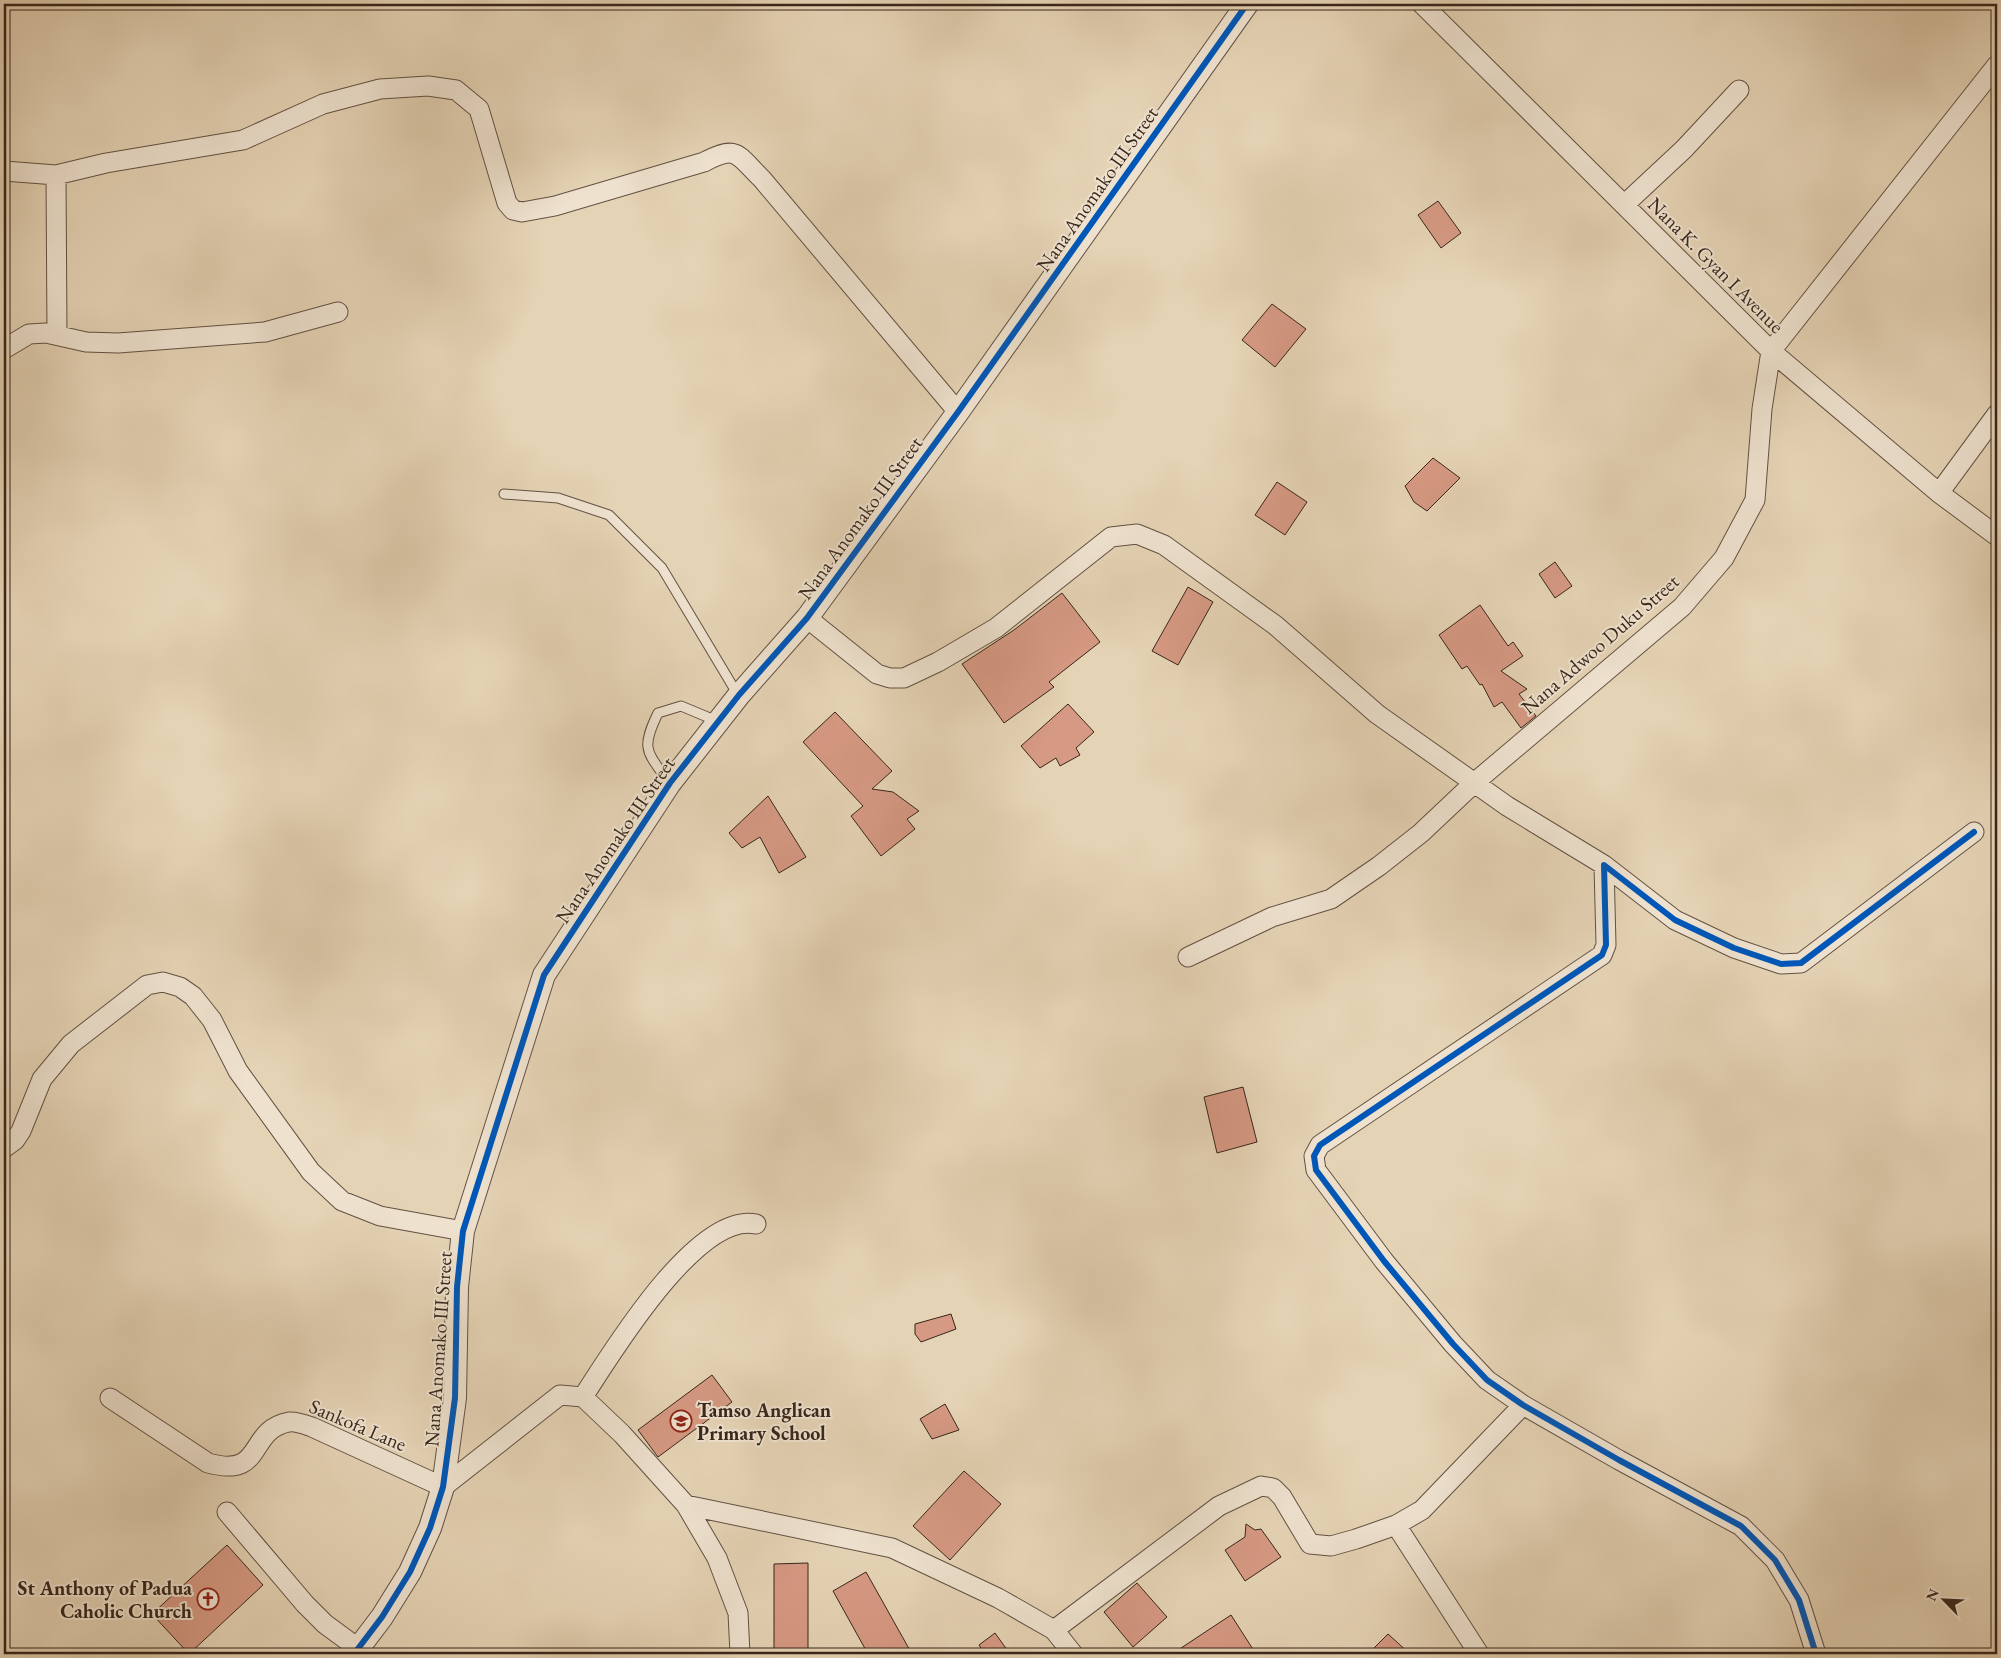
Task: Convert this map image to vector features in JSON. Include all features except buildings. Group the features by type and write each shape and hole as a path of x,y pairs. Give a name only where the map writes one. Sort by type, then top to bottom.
{"street":[{"name":"Nana Anomako III Street","path":"357,1652 410,1572 430,1528 443,1487 455,1398 458,1288 463,1231 544,975 670,784 739,695 807,618 958,412 1247,4"},
{"name":"Nana K. Gyan I Avenue","path":"1422,4 1771,351 1939,493 1997,536"},
{"path":"1771,351 1997,65"},
{"path":"4,171 56,175 106,163 243,140 323,104 380,89 428,86 456,90 479,109 507,203 513,210 522,212 555,206 704,162 724,152 731,152 737,155 762,179 958,412"},
{"path":"1624,205 1684,150 1739,90"},
{"path":"56,175 57,335"},
{"path":"4,349 29,334 57,335 86,342 158,342 265,332 338,312"},
{"name":"Nana Adwoo Duku Street","path":"1188,958 1272,917 1331,898 1421,833 1474,783 1682,607 1724,558 1755,500 1762,409 1771,351"},
{"path":"1939,493 1997,414"},
{"path":"807,618 877,674 890,678 904,678 938,662 996,628 1111,537 1138,534 1164,545 1275,625 1378,714 1507,806 1604,865 1675,920 1734,948 1791,965 1801,963 1974,832"},
{"path":"1604,865 1606,945 1602,955 1320,1145 1314,1156 1316,1170 1384,1261 1487,1380 1523,1405 1741,1526 1774,1560 1799,1600 1816,1654"},
{"path":"4,1148 15,1140 21,1131 42,1080 72,1044 148,985 163,982 180,987 193,996 212,1020 238,1071 310,1172 342,1201 380,1216 463,1231"},
{"path":"583,1397 644,1304 687,1258 715,1236 738,1224 747,1222 756,1224"},
{"path":"443,1487 560,1395 583,1397 622,1434 686,1505 717,1558 738,1613 740,1654"},
{"name":"Sankofa Lane","path":"110,1398 208,1463 226,1468 237,1466 251,1457 260,1441 269,1431 290,1422 312,1427 443,1487"},
{"path":"1054,1630 1219,1506 1261,1486 1273,1488 1282,1497 1310,1544 1331,1546 1396,1524 1422,1510 1523,1405"},
{"path":"686,1505 892,1548 998,1598 1054,1630 1073,1654"},
{"path":"227,1512 305,1604 357,1652"},
{"path":"1396,1524 1479,1654"}],"lane":[{"path":"504,494 558,498 609,515 662,568 739,695"},
{"path":"670,784 647,751 647,736 658,713 680,706 718,721"}],"cycle path":[{"path":"354,1654 382,1617 410,1572 430,1528 443,1487 455,1398 457,1287 463,1231 544,975 670,783 739,695 807,618 958,412 1247,4"},
{"path":"1816,1654 1799,1600 1775,1560 1741,1526 1619,1460 1523,1405 1487,1380 1453,1344 1384,1261 1316,1170 1314,1156 1320,1145 1602,955 1606,945 1604,865 1675,920 1734,948 1781,964 1801,963 1974,832"}],"place":[{"name":"Tamso Anglican Primary School","path":"681,1421"},
{"name":"St Anthony of Padua Caholic Church","path":"208,1599"}]}
